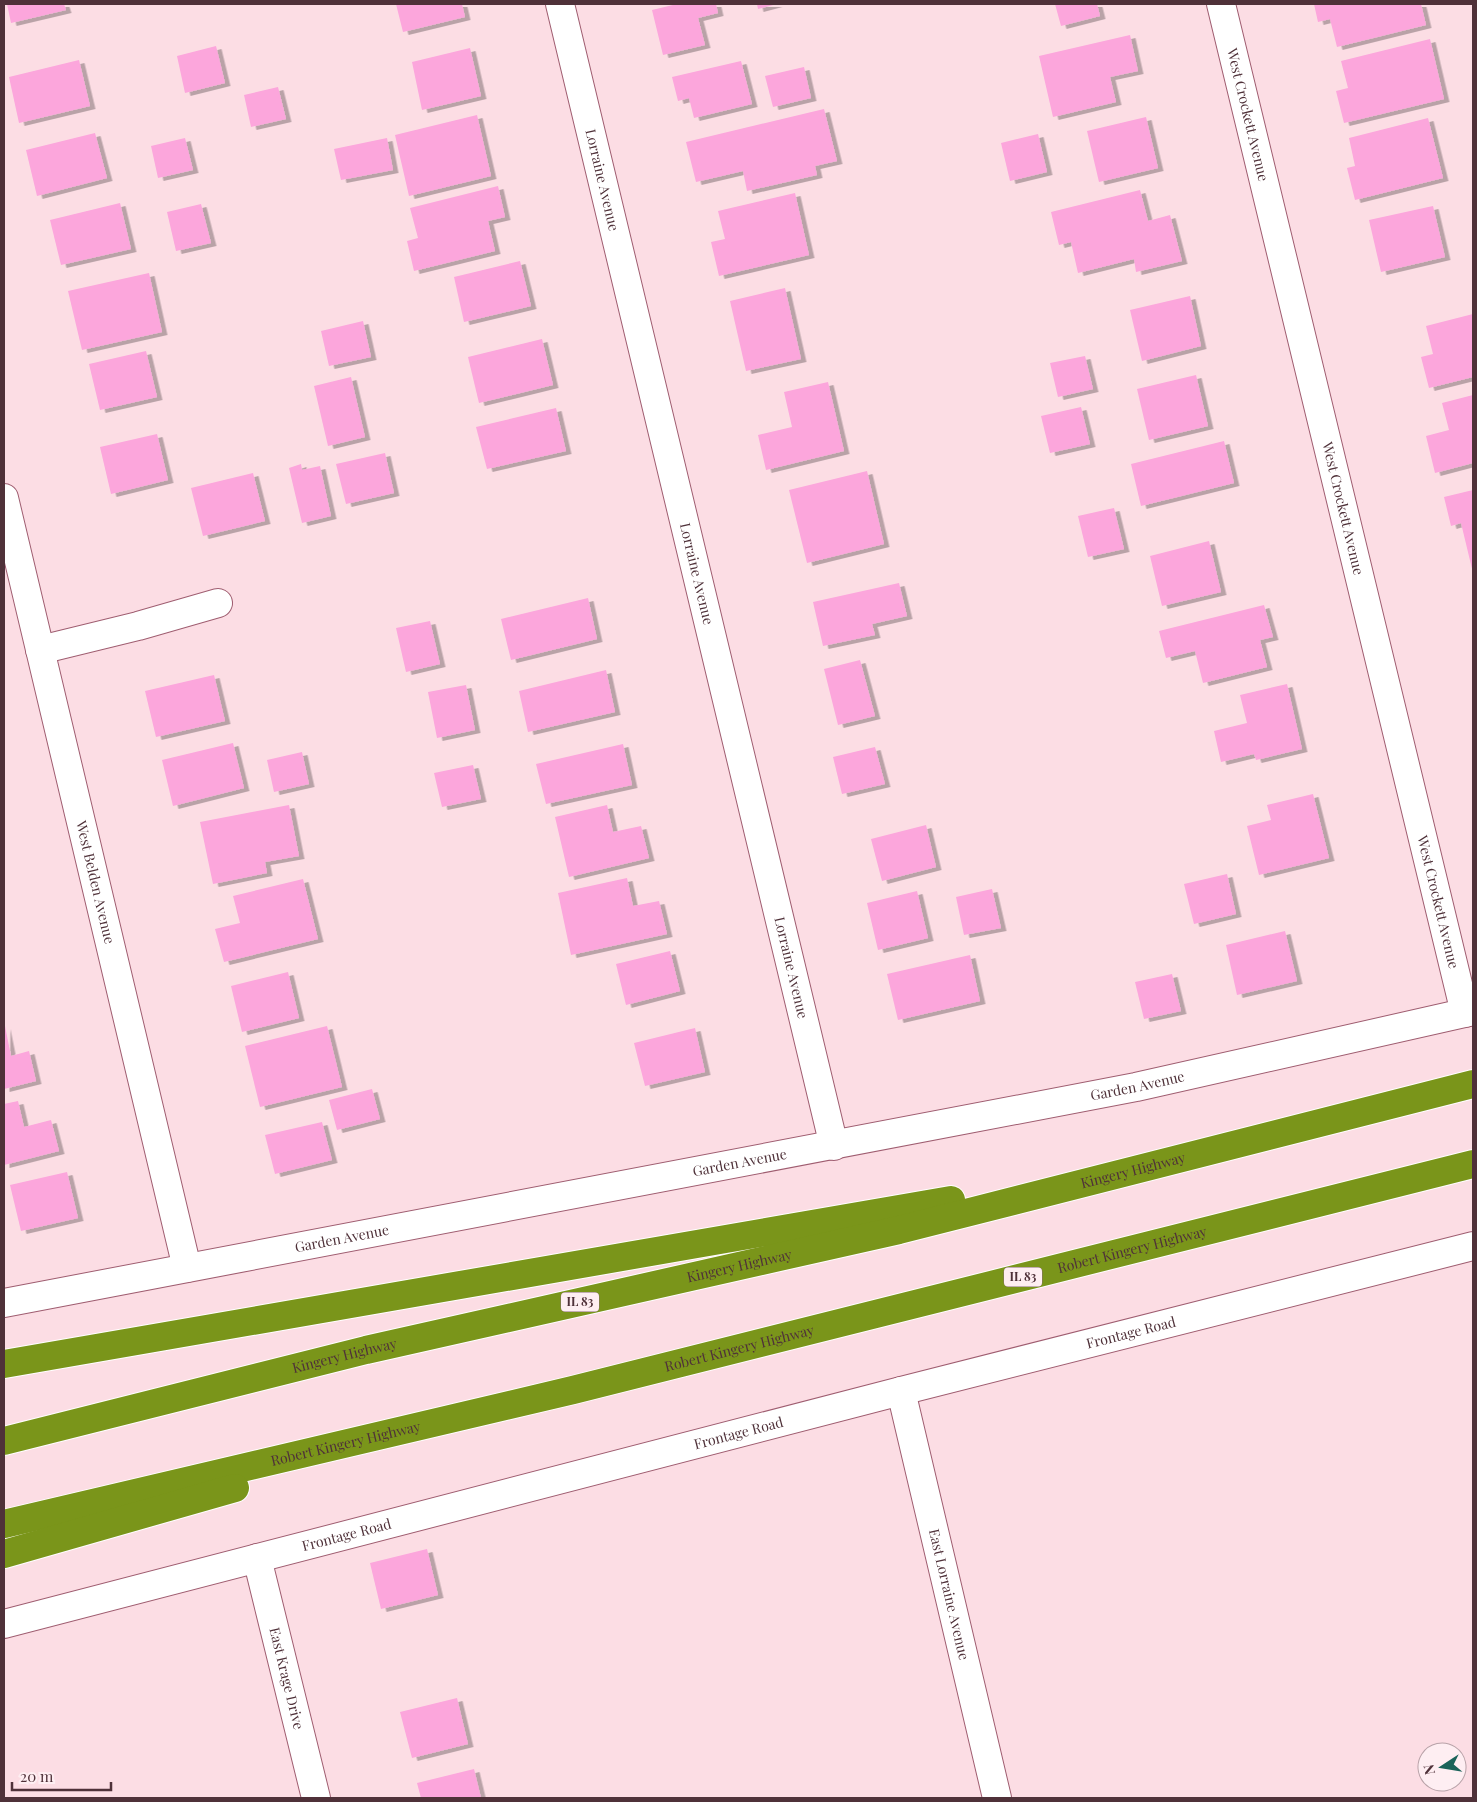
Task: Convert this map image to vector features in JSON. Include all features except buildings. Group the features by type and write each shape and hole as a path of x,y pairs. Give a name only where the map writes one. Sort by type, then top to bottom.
{"highway":[{"name":"Kingery Highway","path":"4,1441 366,1350 899,1230 1473,1084"},
{"path":"4,1364 1157,1164"},
{"name":"Robert Kingery Highway","path":"4,1524 573,1390 1473,1164"},
{"path":"4,1554 573,1390"}],"street":[{"name":"Lorraine Avenue","path":"560,4 834,1146"},
{"name":"West Crockett Avenue","path":"1221,4 1469,1012"},
{"name":"West Belden Avenue","path":"4,498 187,1268"},
{"path":"40,650 138,626 218,603"},
{"name":"Garden Avenue","path":"4,1303 1136,1087 1469,1012"},
{"name":"Frontage Road","path":"4,1624 901,1391 1473,1246"},
{"name":"East Lorraine Avenue","path":"901,1391 997,1798"},
{"name":"East Krage Drive","path":"257,1558 316,1798"}]}
